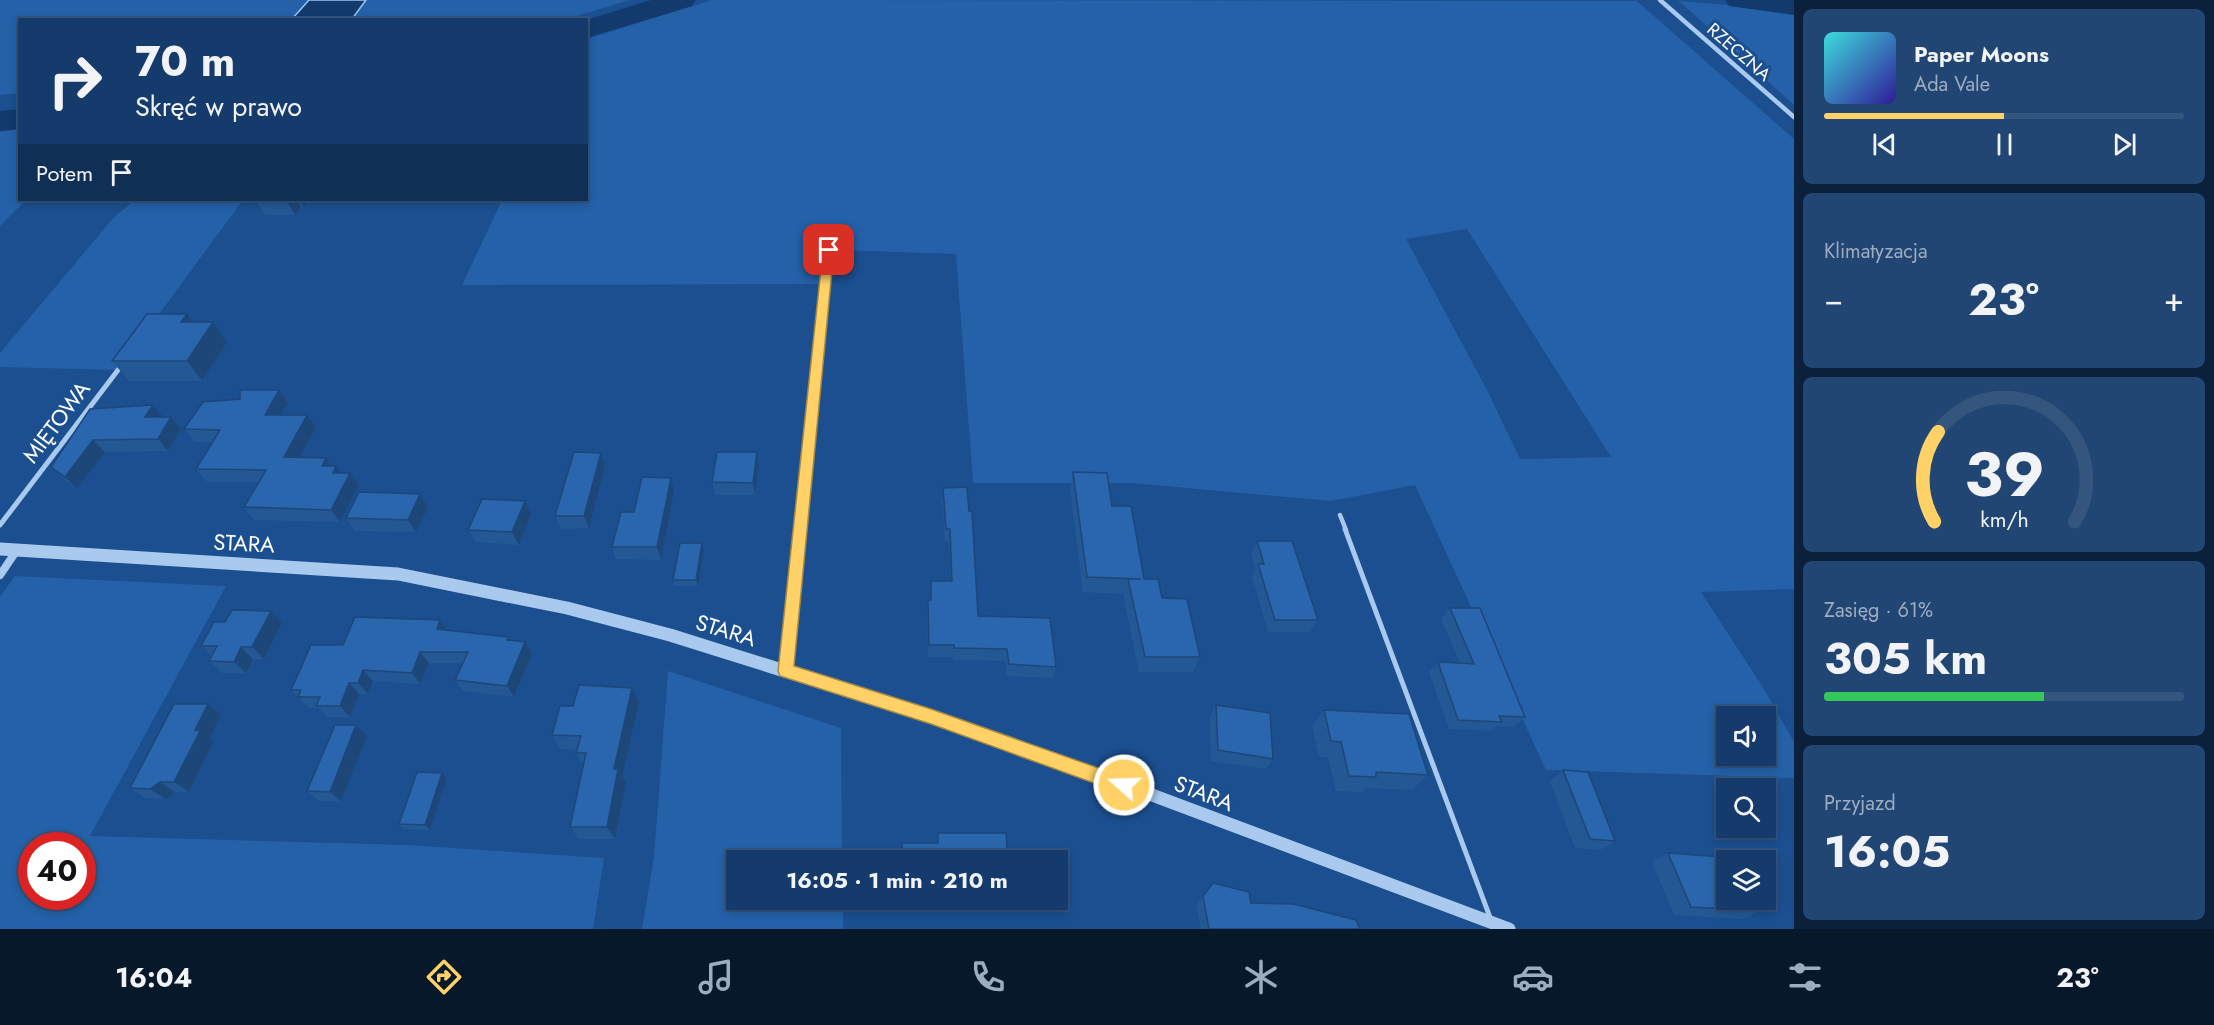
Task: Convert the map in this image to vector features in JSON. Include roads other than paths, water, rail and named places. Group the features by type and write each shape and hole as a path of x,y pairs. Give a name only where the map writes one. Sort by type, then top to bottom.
{"street":[{"name":"RZECZNA","path":"1660,0 1794,117"},
{"name":"MIĘTOWA","path":"0,525 118,370"},
{"name":"STARA","path":"0,549 398,574 567,608 670,635 931,717 1093,774 1509,929"},
{"path":"0,575 18,550"}],"lane":[{"path":"786,671 829,250"},
{"path":"1340,515 1492,923"}],"waterway":[{"path":"588,28 682,0"},
{"path":"1739,0 1794,6"},
{"path":"0,121 18,119"}]}
